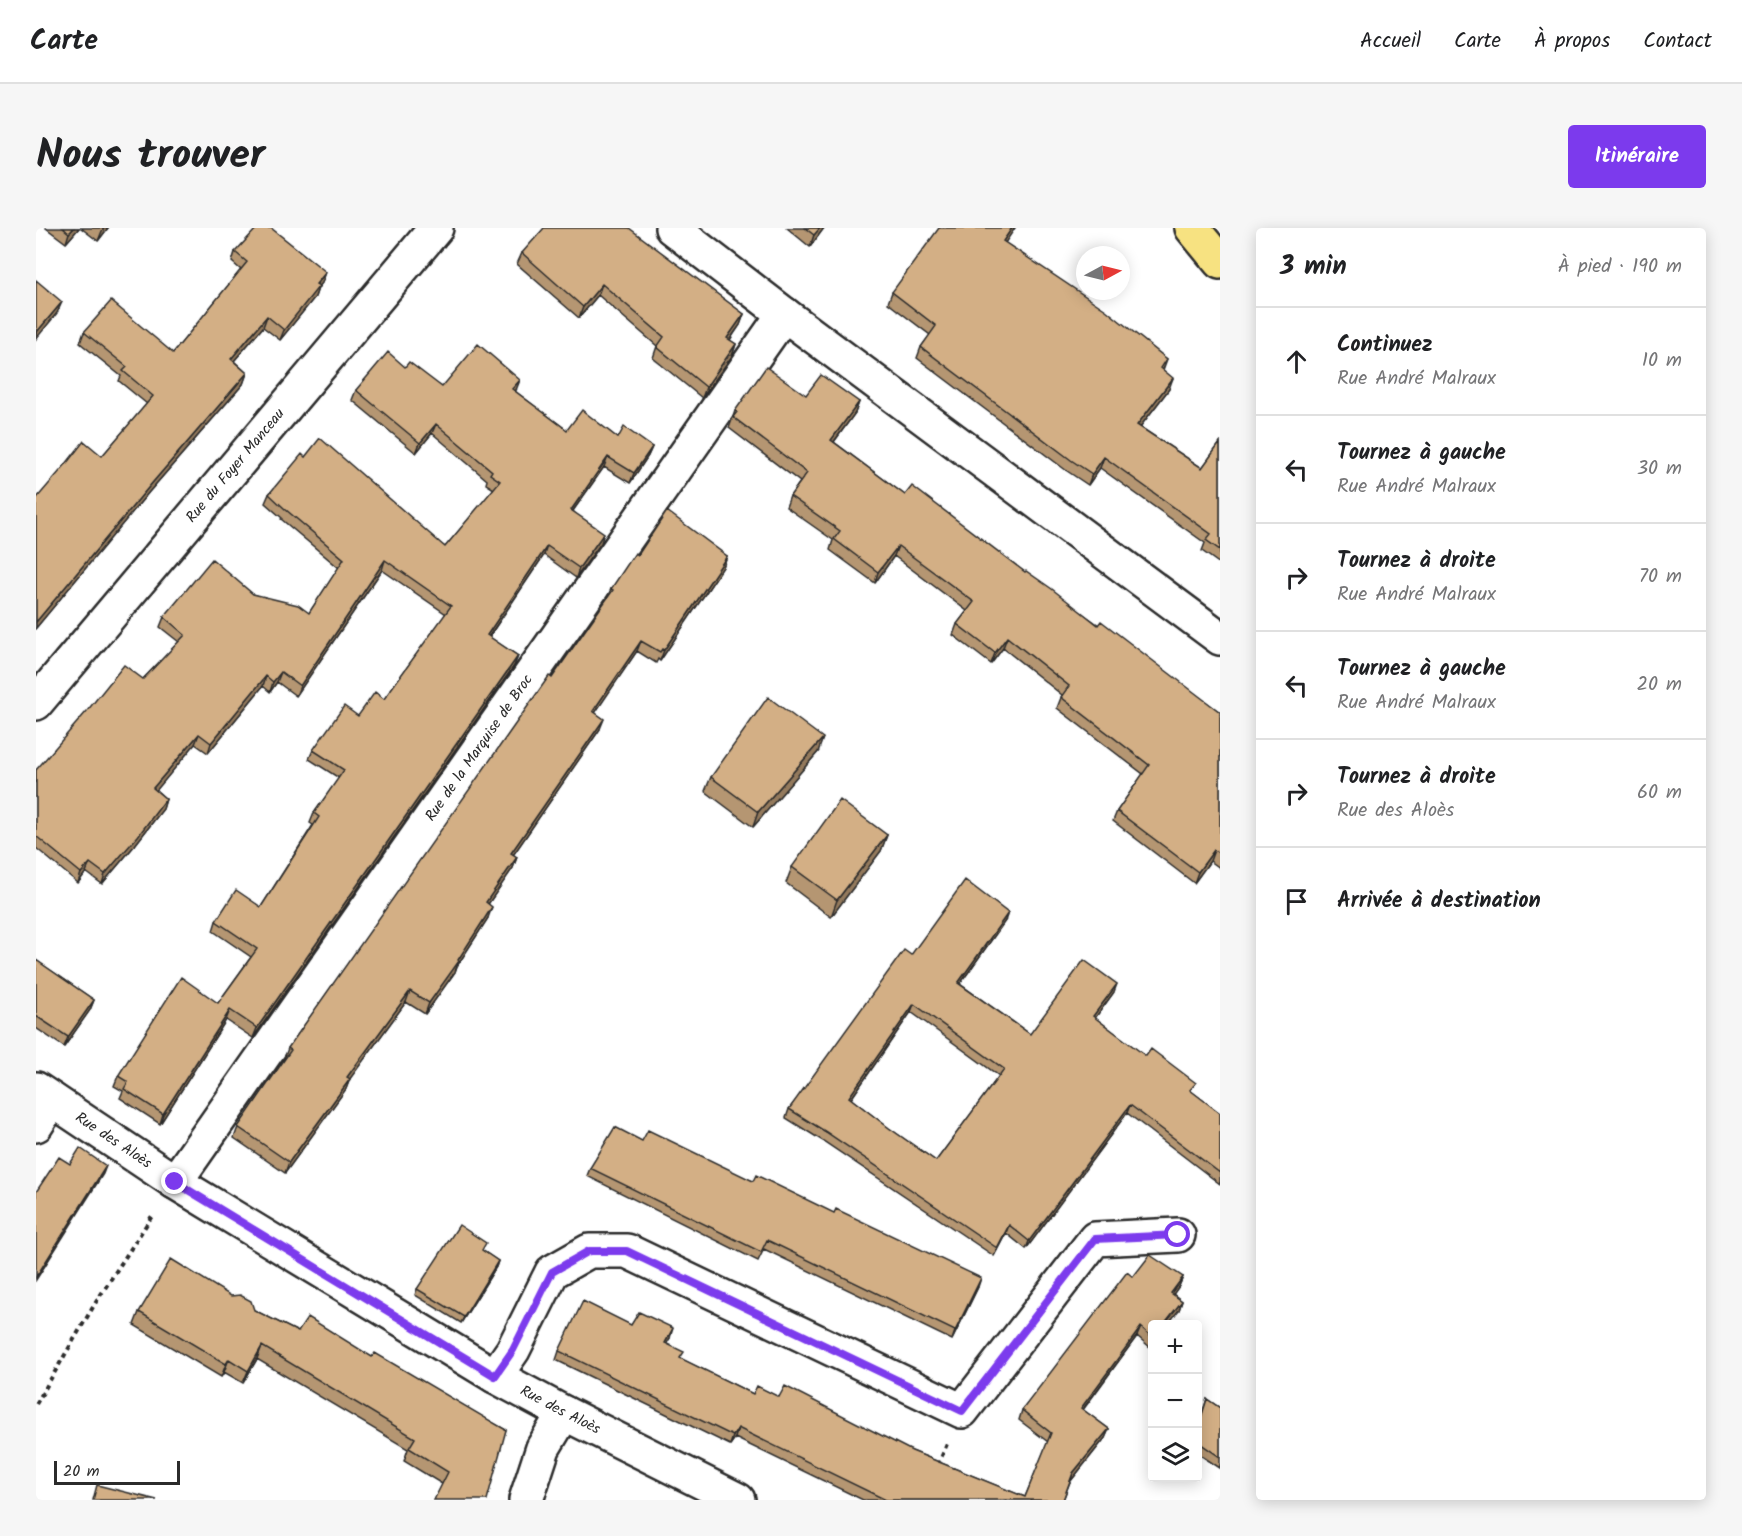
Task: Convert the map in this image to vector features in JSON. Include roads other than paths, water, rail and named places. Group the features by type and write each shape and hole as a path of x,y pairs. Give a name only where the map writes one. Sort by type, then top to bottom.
{"main road":[{"path":"1192,228 1220,262"}],"street":[{"name":"Rue du Foyer Manceau","path":"36,703 436,228"},
{"path":"672,228 1220,638"},
{"name":"Rue de la Marquise de Broc","path":"175,1182 784,314"},
{"name":"Rue des Aloès","path":"41,1105 175,1182 495,1376 738,1500"},
{"path":"495,1376 513,1350 552,1272 589,1251 627,1251 962,1411 1095,1239 1178,1235"},
{"path":"526,1500 543,1448 564,1413"}]}
